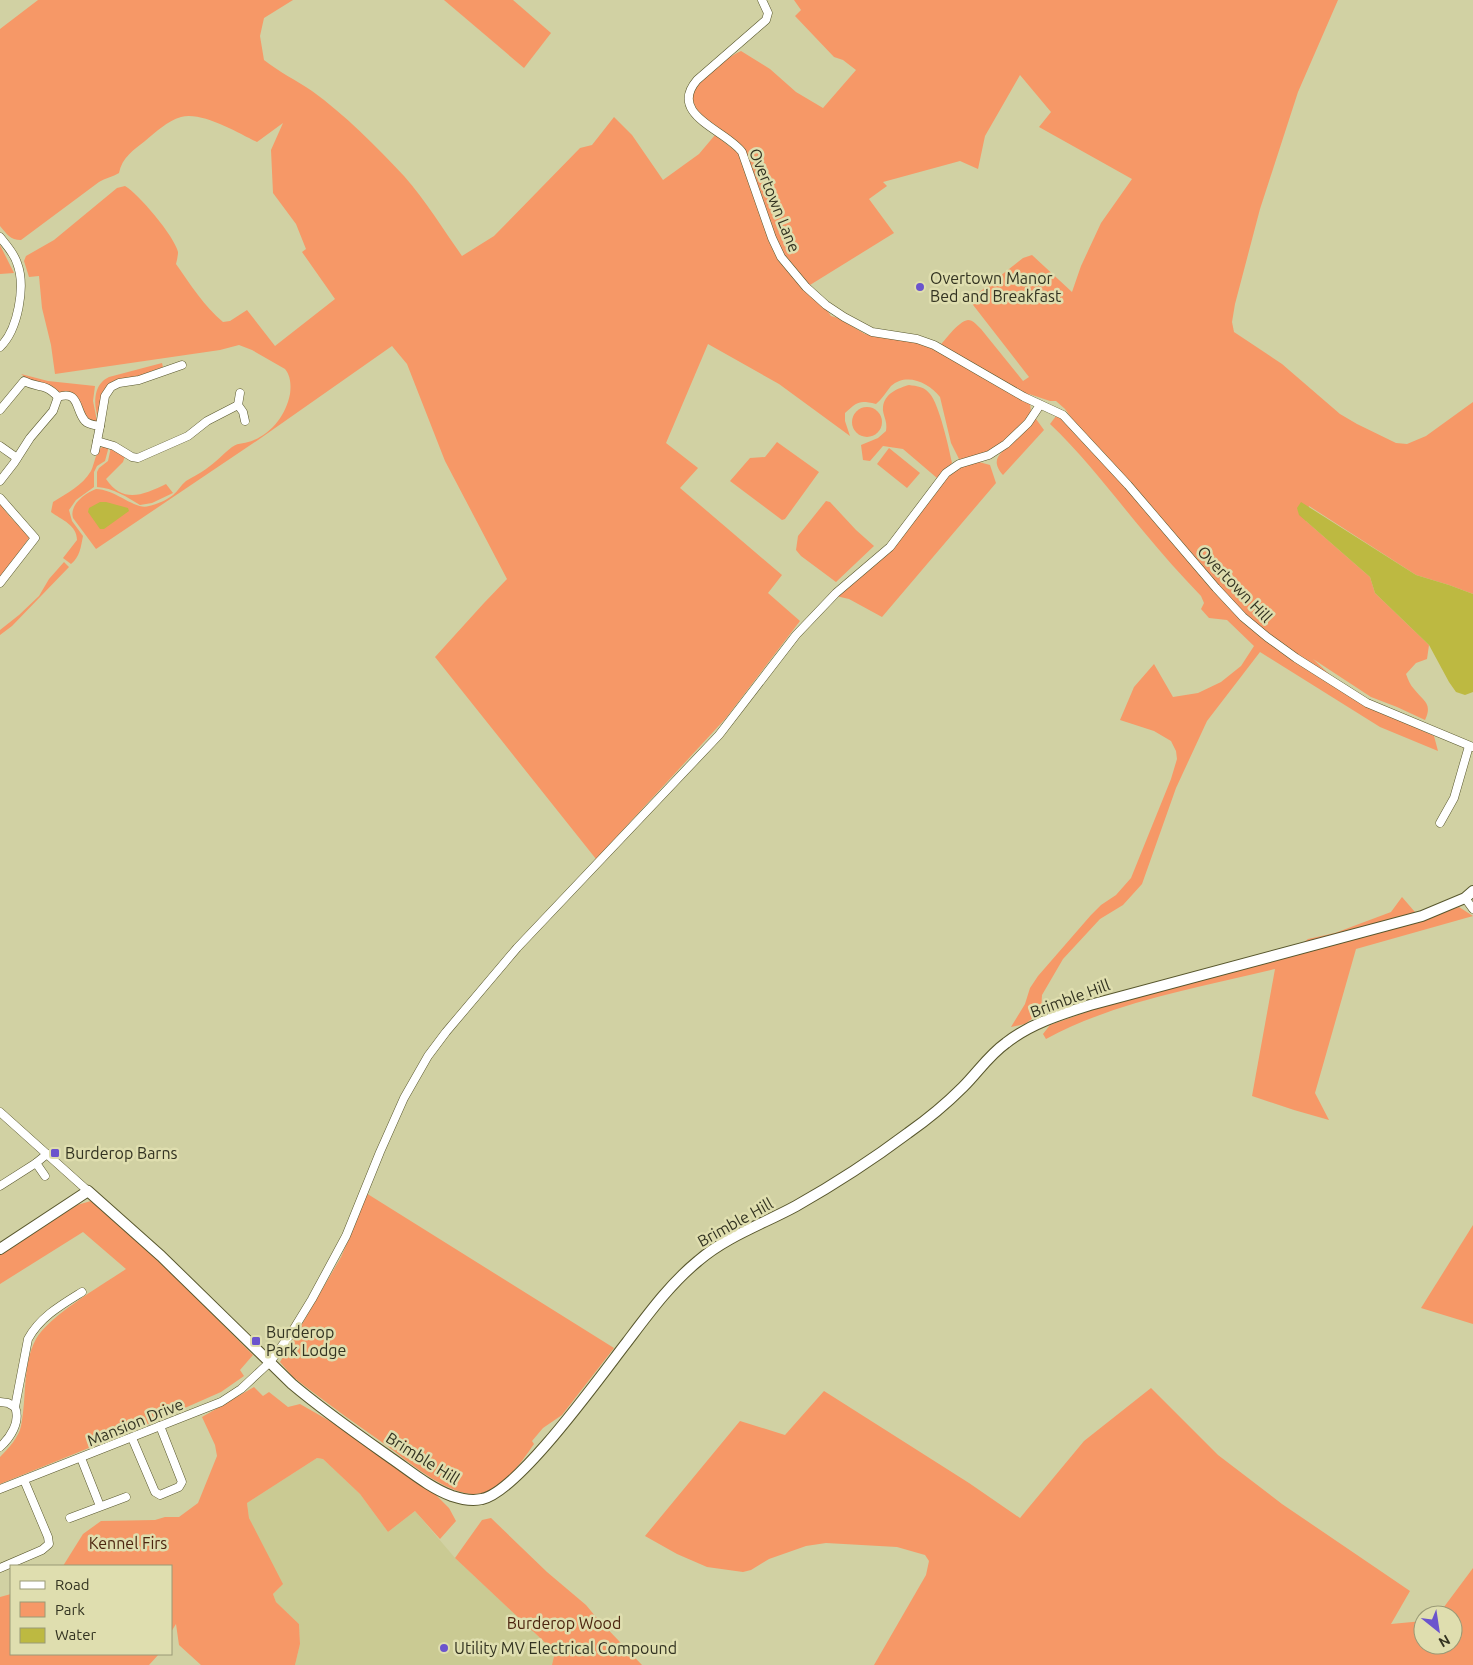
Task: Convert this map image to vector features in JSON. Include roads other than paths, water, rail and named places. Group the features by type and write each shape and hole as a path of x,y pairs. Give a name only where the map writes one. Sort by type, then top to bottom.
{"main road":[{"name":"Brimble Hill","path":"88,1191 161,1256 292,1384 329,1414 440,1490 462,1499 481,1500 509,1484 525,1468 595,1384 664,1296 680,1277 699,1260 732,1238 827,1189 907,1134 945,1105 997,1050 1019,1034 1050,1019 1090,1005 1392,924 1431,912 1469,894"},
{"path":"0,1249 88,1191"}],"street":[{"name":"Overtown Lane","path":"762,0 768,13 766,20 697,80 689,91 688,100 690,107 697,117 733,143 742,152 772,238 781,257 806,287 844,318 872,332 928,342 1040,405"},
{"path":"0,237 16,258 20,272 21,289 12,327 6,340 0,347"},
{"path":"95,451 105,396 111,387 119,383 139,380 182,366"},
{"path":"0,410 21,379 30,384 46,387 58,397 71,397 78,404 83,419 90,425 100,426"},
{"path":"240,393 238,405 243,412 245,421"},
{"path":"0,481 30,438 53,411 58,397"},
{"path":"97,441 114,446 132,457 138,458 188,436 207,421 238,405"},
{"name":"Overtown Hill","path":"1040,405 1059,413 1068,420 1221,593 1267,637 1296,658 1367,703 1471,746"},
{"name":"Mansion Drive","path":"0,1489 221,1402 241,1389 270,1362 290,1335 346,1236 404,1098 428,1056 446,1032 517,948 719,735 796,635 836,593 890,547 946,473 959,464 989,454 1006,444 1028,423 1040,405"},
{"path":"0,446 17,458"},
{"path":"0,498 35,538 0,583"},
{"path":"1440,823 1454,798 1471,746"},
{"path":"1469,894 1473,909"},
{"path":"0,1112 88,1191"},
{"path":"0,1186 47,1154"},
{"path":"36,1163 44,1176"},
{"path":"0,1447 8,1440 15,1426 17,1415 15,1408 25,1350 32,1331 54,1310 82,1292"},
{"path":"0,1402 8,1403 15,1408"},
{"path":"132,1438 155,1492 160,1495 179,1487 182,1481 160,1426"},
{"path":"81,1458 100,1506"},
{"path":"0,1568 42,1550 49,1544 48,1537 24,1480"},
{"path":"70,1518 126,1497"}],"water":[{"path":"100,502 128,508 129,511 104,529 100,529 88,512 89,508"},
{"path":"1301,502 1416,575 1473,594 1473,692 1465,695 1456,692 1429,645 1375,593 1370,577 1299,515 1297,508"}],"place":[{"name":"Overtown Manor Bed and Breakfast","path":"920,287"},
{"name":"Burderop Barns","path":"55,1153"},
{"name":"Burderop Park Lodge","path":"256,1341"},
{"name":"Utility MV Electrical Compound","path":"444,1648"}],"park label":[{"name":"Kennel Firs","path":"128,1543"},
{"name":"Burderop Wood","path":"564,1623"}]}
